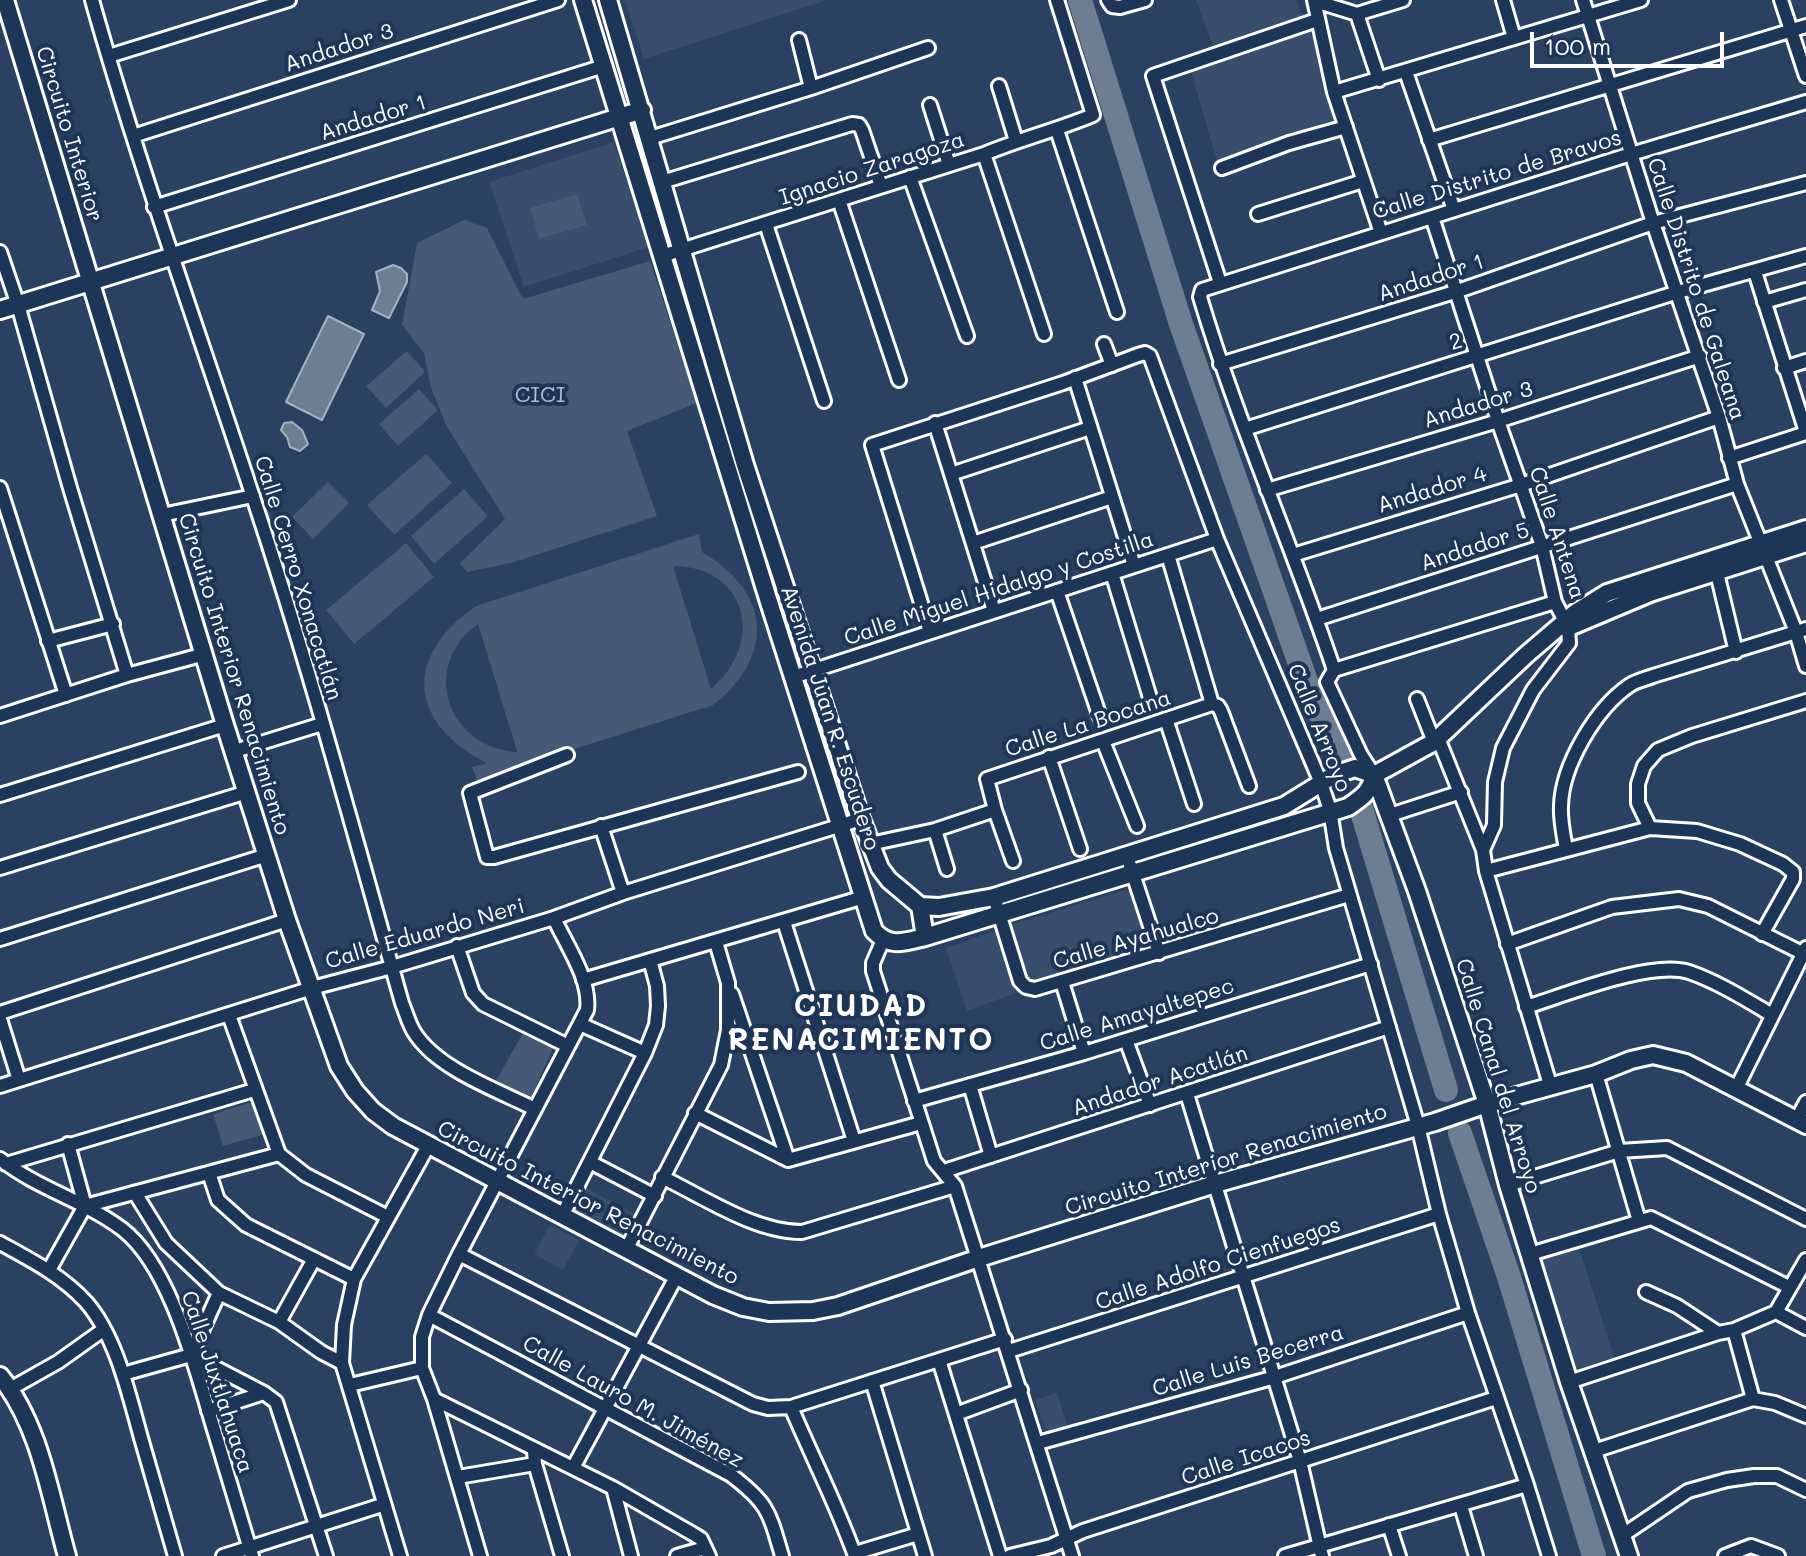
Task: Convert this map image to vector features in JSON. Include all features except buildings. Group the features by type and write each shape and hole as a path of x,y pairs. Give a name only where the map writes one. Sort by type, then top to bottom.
{"main road":[{"name":"Circuito Interior","path":"5,0 91,281"},
{"name":"Avenida Juan R. Escudero","path":"583,0 769,602 874,931 883,940"},
{"name":"Avenida Juan R. Escudero","path":"608,0 745,465 861,819 889,880 920,906"},
{"path":"592,28 614,22"},
{"path":"0,310 642,110"},
{"name":"Circuito Interior Renacimiento","path":"91,281 225,725 287,920 339,1066 355,1091 373,1111 393,1126 676,1277 743,1307 789,1313 838,1306 1215,1184 1551,1088 1653,1055 1686,1063 1801,1123"},
{"path":"728,470 745,465"},
{"path":"1563,627 1650,593 1717,573 1806,529"},
{"path":"883,940 898,943 968,925 1330,810 1348,807 1366,795 1374,775 1436,740 1526,655 1607,593 1762,550 1806,543"},
{"path":"769,602 788,597"},
{"path":"925,937 920,906 939,907 994,897 1127,856 1284,806 1321,783 1355,768 1374,775"},
{"name":"Calle Canal del Arroyo","path":"1374,775 1487,1104 1508,1185 1569,1382 1629,1556"},
{"path":"962,903 968,925"},
{"path":"5,1382 35,1443 67,1556"}],"street":[{"name":"Calle Cerro Xonacatlán","path":"92,0 154,207 253,496 414,1032 430,1051 453,1067 535,1109"},
{"path":"109,56 289,0"},
{"name":"Andador 3","path":"133,136 558,0"},
{"name":"Ignacio Zaragoza","path":"662,256 984,154 1093,115 1057,0"},
{"path":"1110,3 1120,7 1145,0"},
{"path":"1381,233 1334,92 1314,1 1357,14 1403,0"},
{"path":"1503,0 1514,38"},
{"name":"Calle Distrito de Galeana","path":"1583,0 1653,223 1700,356 1737,484 1762,550 1801,631 1806,666"},
{"path":"1334,92 1641,0"},
{"path":"1781,0 1806,76"},
{"path":"1357,14 1379,80"},
{"path":"1220,283 1153,76 1317,20"},
{"path":"1429,140 1806,26"},
{"path":"799,40 811,88"},
{"path":"650,138 928,48"},
{"name":"Andador 1","path":"154,207 604,66"},
{"path":"1406,72 1454,210"},
{"path":"999,86 1016,141"},
{"name":"Calle Distrito de Bravos","path":"1202,290 1806,102"},
{"path":"930,105 949,165"},
{"path":"662,182 852,124 859,125 862,130 881,186"},
{"path":"1222,168 1289,143 1346,127"},
{"path":"1057,130 1117,312"},
{"path":"984,154 1044,334"},
{"path":"910,177 967,336"},
{"path":"1258,214 1363,181"},
{"name":"Andador 1","path":"1220,364 1458,291 1653,223 1806,183"},
{"path":"839,200 899,380"},
{"name":"Calle Antena","path":"1432,217 1542,546 1555,602 1569,643 1533,690 1503,748 1495,782 1494,825 1483,850"},
{"path":"766,224 824,401"},
{"path":"0,252 127,675"},
{"name":"2","path":"1245,429 1678,292 1806,256"},
{"path":"1729,458 1806,432 1755,272"},
{"name":"Calle Canal del Arroyo","path":"1202,290 1200,297 1220,364 1334,670 1327,682 1361,755 1374,775"},
{"path":"1764,302 1806,290"},
{"path":"930,632 872,445 1112,365 1104,344"},
{"name":"Calle Arroyo","path":"1112,365 1145,353 1150,356 1217,539 1321,783 1349,895 1418,1126"},
{"name":"Andador 3","path":"1267,490 1700,356"},
{"path":"1784,368 1806,361"},
{"path":"1075,378 1134,566"},
{"name":"Andador 4","path":"1293,555 1521,485 1719,417"},
{"path":"935,423 994,611"},
{"path":"951,474 1090,428"},
{"name":"Andador 5","path":"1317,619 1737,484"},
{"path":"0,488 66,695"},
{"path":"162,515 253,496"},
{"path":"973,543 1112,497"},
{"name":"Calle Miguel Hidalgo y Costilla","path":"793,677 1217,539"},
{"path":"1168,555 1215,705 1249,786"},
{"path":"1112,573 1151,701"},
{"path":"1717,573 1736,652"},
{"path":"1057,591 1100,717"},
{"path":"1334,670 1555,602"},
{"path":"48,641 113,624"},
{"path":"1566,850 1560,805 1569,770 1578,748 1601,713 1631,684 1801,631"},
{"path":"0,716 127,675 205,654"},
{"path":"1417,699 1461,792 1483,850 1486,871 1551,1088"},
{"path":"1650,828 1638,803 1638,784 1644,766 1658,750 1692,736 1806,701"},
{"name":"Calle La Bocana","path":"995,810 987,779 1215,705"},
{"path":"1166,719 1194,804"},
{"path":"235,751 322,724"},
{"path":"0,795 225,725"},
{"path":"1103,741 1137,826"},
{"path":"567,755 470,793 487,857 798,772"},
{"path":"1049,757 1080,849"},
{"path":"0,868 247,792"},
{"path":"1390,815 1461,792"},
{"path":"870,844 935,830 995,810 1013,861"},
{"name":"Calle Eduardo Neri","path":"0,1086 312,988 554,918 623,893 861,819"},
{"path":"601,826 623,893"},
{"path":"1486,871 1650,828 1697,831 1740,844 1783,864 1793,872 1793,879 1762,934"},
{"path":"935,830 947,869"},
{"path":"0,939 267,855"},
{"path":"1127,856 1159,953"},
{"name":"Calle Ayahualco","path":"994,897 1020,981 1026,987 1035,989 1349,895"},
{"path":"583,980 864,897"},
{"path":"1507,944 1612,907 1679,899 1708,906 1762,934 1805,951 1736,1089"},
{"path":"480,1556 422,1368 422,1337 429,1315 459,1254 587,1010 589,998 583,980 554,918"},
{"path":"19,1080 0,1016 287,920"},
{"path":"784,922 854,1141"},
{"path":"883,940 873,963 873,971 934,1161 955,1186 1072,1556"},
{"path":"716,942 788,1160"},
{"path":"457,946 473,993 483,1004 568,1046"},
{"path":"563,1214 645,1053 656,1025 657,986 650,960"},
{"name":"Calle Amayaltepec","path":"914,1101 1084,1053 1371,964"},
{"path":"1526,1007 1661,969 1687,971 1729,990 1772,1015"},
{"path":"1062,982 1084,1053"},
{"path":"626,1250 721,1065 728,1030 728,983"},
{"path":"229,1015 279,1154 306,1175 388,1217"},
{"path":"580,1024 645,1053"},
{"name":"Andador Acatlán","path":"944,1171 1389,1027"},
{"path":"1126,1040 1150,1105"},
{"path":"1596,1074 1639,1221"},
{"path":"970,1085 991,1156"},
{"path":"3,1162 254,1090"},
{"path":"1187,1094 1300,1461 1320,1550"},
{"path":"1801,1123 1806,1102"},
{"path":"695,1113 788,1160 921,1123"},
{"path":"1418,1126 1439,1214 1468,1313 1549,1556"},
{"path":"49,1270 85,1206 68,1144"},
{"path":"400,1556 382,1505 342,1363 344,1325 354,1279 428,1146"},
{"path":"1508,1185 1619,1151 1667,1148 1806,1219"},
{"path":"85,1206 279,1154"},
{"name":"Calle Juxtlahuaca","path":"3,1162 124,1231 147,1258 164,1286 191,1355 251,1552"},
{"path":"590,1162 655,1196"},
{"path":"209,1173 218,1200 246,1225 354,1279"},
{"path":"662,1177 762,1226 781,1232 802,1232 955,1186"},
{"path":"135,1193 166,1243 219,1293 279,1322 342,1363"},
{"name":"Calle Adolfo Cienfuegos","path":"638,1346 753,1404 768,1408 791,1407 939,1360 1007,1345 1245,1278 1439,1214"},
{"path":"1530,1254 1651,1218 1789,1287"},
{"path":"0,1243 49,1270 88,1304 103,1330 123,1374 175,1556"},
{"path":"459,1254 638,1346"},
{"path":"279,1322 314,1259"},
{"path":"1569,1382 1734,1330 1776,1312 1806,1260"},
{"path":"573,1468 676,1277"},
{"path":"1646,1292 1677,1306 1718,1333"},
{"path":"191,1355 219,1293"},
{"path":"1776,1312 1806,1328"},
{"name":"Calle Luis Becerra","path":"1038,1443 1275,1377 1468,1313"},
{"name":"Calle Lauro M. Jiménez","path":"429,1315 731,1475 752,1491 769,1511 782,1556"},
{"path":"5,1382 58,1362 103,1330"},
{"path":"1734,1330 1753,1399"},
{"path":"123,1374 191,1355 276,1402 326,1556"},
{"path":"939,1360 1000,1556"},
{"path":"350,1385 422,1368"},
{"path":"872,1381 925,1556"},
{"path":"956,1414 1021,1390"},
{"path":"208,1411 264,1393"},
{"name":"Calle Icacos","path":"1010,1556 1051,1546 1083,1531 1496,1398"},
{"path":"434,1399 534,1457 573,1468 613,1488 701,1539 707,1552 677,1556"},
{"path":"1594,1451 1753,1399 1775,1403 1806,1416"},
{"path":"791,1407 811,1455 826,1481 855,1555 918,1534"},
{"path":"458,1477 534,1457"},
{"path":"534,1457 562,1556"},
{"path":"1623,1535 1688,1491 1727,1480 1777,1476 1806,1490"},
{"path":"1285,1556 1320,1550 1389,1525 1527,1485"},
{"path":"613,1488 631,1556"},
{"path":"223,1556 251,1552 382,1505"},
{"path":"1461,1506 1476,1556"},
{"path":"1389,1525 1399,1556"},
{"path":"1725,1556 1751,1546 1778,1556"}],"shaded area":[{"path":"625,0 827,0 644,59"},
{"path":"1196,0 1296,0 1305,22 1215,52"},
{"path":"1309,26 1342,125 1218,165 1189,64"},
{"path":"614,142 649,247 524,287 489,182"},
{"path":"393,265 407,274 407,282 389,318 372,310 380,291 376,272"},
{"path":"328,316 364,334 322,420 286,402"},
{"path":"292,422 302,430 308,444 300,451 290,447 281,430 284,423"},
{"path":"1135,887 1153,946 1029,983 1010,925"},
{"path":"1001,929 1021,991 967,1011 946,948"},
{"path":"584,1187 637,1215 626,1237 573,1209"},
{"path":"550,1225 579,1240 563,1270 534,1254"},
{"path":"1579,1248 1614,1357 1576,1369 1541,1260"},
{"path":"1057,1393 1069,1432 1048,1437 1035,1400"}],"green space":[{"path":"577,194 587,225 539,239 530,208"},
{"name":"CICI","path":"464,220 487,228 523,299 650,261 697,403 627,431 657,516 511,563 467,572 460,563 505,519 447,427 431,388 424,353 402,325 417,243"},
{"path":"407,351 425,372 386,408 366,386"},
{"path":"419,389 438,410 398,446 379,424"},
{"path":"426,454 452,483 394,535 367,505"},
{"path":"328,482 349,503 313,539 292,517"},
{"path":"464,489 488,516 434,564 411,536"},
{"path":"699,534 702,552 725,568 742,586 752,605 757,625 755,646 748,666 713,705 477,780 472,767 487,763 461,747 442,729 430,709 424,688 427,667 436,646 452,625 476,606","holes":["673,566 698,569 718,579 732,593 740,610 743,630 739,650 728,671 711,689","478,624 517,751 517,752 493,747 474,736 459,721 450,703 446,683 449,662 460,642"]},
{"path":"406,543 434,577 354,644 326,610"},
{"path":"524,1031 554,1046 529,1102 494,1084"},
{"path":"255,1101 265,1134 223,1146 213,1114"}],"waterway":[{"path":"1080,0 1181,324 1307,684 1340,758"},
{"path":"1360,805 1446,1090"},
{"path":"1460,1133 1509,1277 1594,1556"}],"district":[{"name":"CIUDAD RENACIMIENTO","path":"861,1024"}]}
